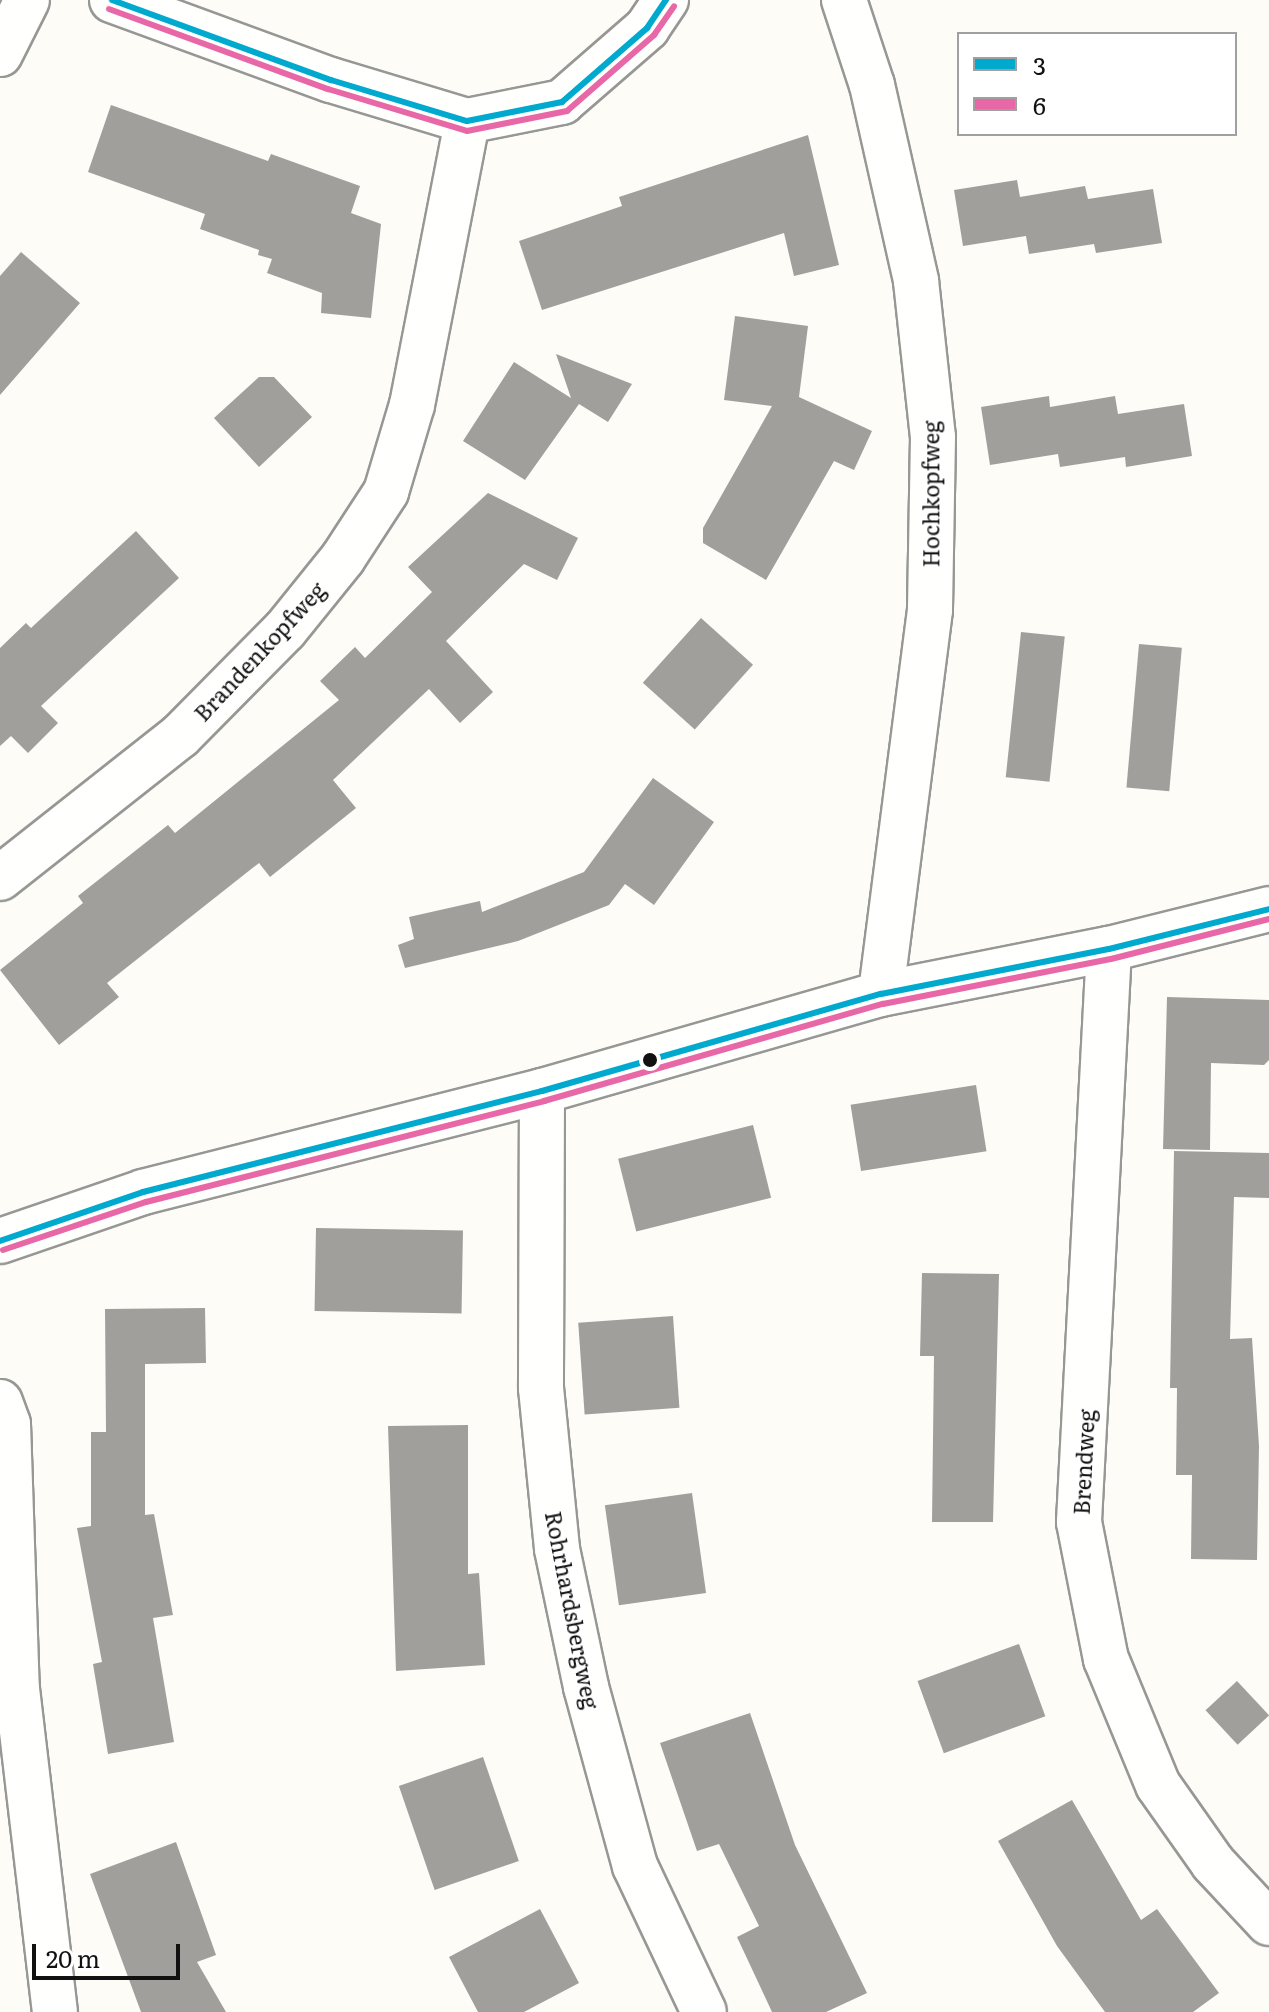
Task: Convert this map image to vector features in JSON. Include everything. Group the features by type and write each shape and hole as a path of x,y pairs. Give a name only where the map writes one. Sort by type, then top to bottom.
{"street":[{"path":"0,54 27,0"},
{"path":"112,0 331,80 467,121 562,102 647,28 666,0"},
{"name":"Hochkopfweg","path":"844,0 872,85 916,281 933,437 930,610 881,994"},
{"name":"Brandenkopfweg","path":"0,878 180,736 285,630 343,558 386,492 412,405 467,121"},
{"path":"0,1241 143,1192 542,1091 881,994 1109,949 1269,909"},
{"name":"Brendweg","path":"1109,949 1079,1522 1106,1659 1158,1785 1213,1863 1269,1923"},
{"name":"Rohrhardsbergweg","path":"542,1091 541,1388 557,1549 586,1687 635,1866 704,2012"},
{"path":"0,1402 8,1424 17,1689 55,2012"}],"building":[{"path":"111,105 268,161 271,154 360,186 351,213 381,224 371,318 321,313 322,293 267,273 272,259 258,255 259,250 200,229 205,214 88,172"},
{"path":"808,135 839,265 794,276 784,233 542,310 519,241 622,206 619,197"},
{"path":"1017,180 1020,197 1085,186 1088,199 1153,189 1162,243 1096,253 1094,244 1029,254 1026,236 963,246 954,190"},
{"path":"21,252 80,303 0,395 0,276"},
{"path":"735,316 808,326 799,397 872,431 854,470 834,461 766,580 703,543 703,528 772,406 724,400"},
{"path":"556,354 632,384 608,422 579,404 525,480 463,441 514,362 571,398"},
{"path":"259,377 274,377 312,417 259,467 214,418"},
{"path":"1049,396 1050,407 1115,396 1118,414 1184,404 1192,456 1126,467 1125,457 1060,467 1058,454 990,465 981,407"},
{"path":"488,493 578,538 557,580 524,564 446,641 493,692 460,723 429,689 333,780 356,808 270,877 259,863 107,983 119,997 59,1045 0,970 83,903 78,896 168,825 175,833 339,700 320,681 355,647 365,658 432,592 408,567"},
{"path":"136,531 179,578 41,706 58,723 28,753 11,736 0,746 0,648 26,623 31,628"},
{"path":"701,618 753,665 695,729 643,683"},
{"path":"1021,632 1065,637 1049,782 1006,777"},
{"path":"1139,644 1182,648 1169,791 1126,787"},
{"path":"653,778 714,822 654,905 625,884 609,905 518,941 405,968 398,945 414,939 409,917 480,901 482,912 584,872"},
{"path":"1167,997 1269,1000 1269,1060 1264,1065 1211,1063 1210,1150 1163,1149"},
{"path":"976,1085 986,1151 861,1171 851,1105"},
{"path":"753,1125 771,1198 636,1231 618,1159"},
{"path":"1174,1151 1269,1153 1269,1198 1234,1197 1230,1339 1252,1338 1259,1446 1257,1560 1191,1559 1192,1475 1176,1475 1177,1388 1170,1388"},
{"path":"316,1228 463,1231 462,1314 315,1311"},
{"path":"922,1273 999,1274 993,1522 932,1522 934,1356 920,1356"},
{"path":"205,1308 206,1363 145,1364 145,1515 154,1514 173,1615 153,1618 174,1742 108,1754 93,1664 102,1662 77,1528 91,1526 91,1432 106,1432 105,1309"},
{"path":"673,1316 679,1408 585,1414 578,1323"},
{"path":"468,1425 468,1574 479,1573 485,1665 396,1671 388,1426"},
{"path":"692,1493 706,1593 619,1605 605,1505"},
{"path":"1019,1644 1045,1716 944,1753 918,1681"},
{"path":"1237,1681 1269,1715 1238,1745 1206,1710"},
{"path":"750,1713 795,1845 867,1993 826,2012 772,2012 737,1937 759,1926 719,1844 697,1851 660,1743"},
{"path":"483,1757 519,1861 435,1890 399,1786"},
{"path":"1072,1800 1141,1920 1157,1909 1219,1993 1193,2012 1105,2012 1057,1946 998,1841"},
{"path":"176,1842 216,1955 197,1962 226,2012 141,2012 90,1874"},
{"path":"540,1909 579,1983 524,2012 478,2012 449,1957"}],"transit line":[{"name":"3","path":"112,0 331,80 467,121 562,102 647,28 666,0"},
{"name":"6","path":"109,9 328,89 467,131 567,111 654,35 674,6"},
{"name":"3","path":"0,1241 143,1192 542,1091 881,994 1109,949 1269,909"},
{"name":"6","path":"3,1250 146,1202 544,1101 883,1004 1111,959 1269,919"}]}
